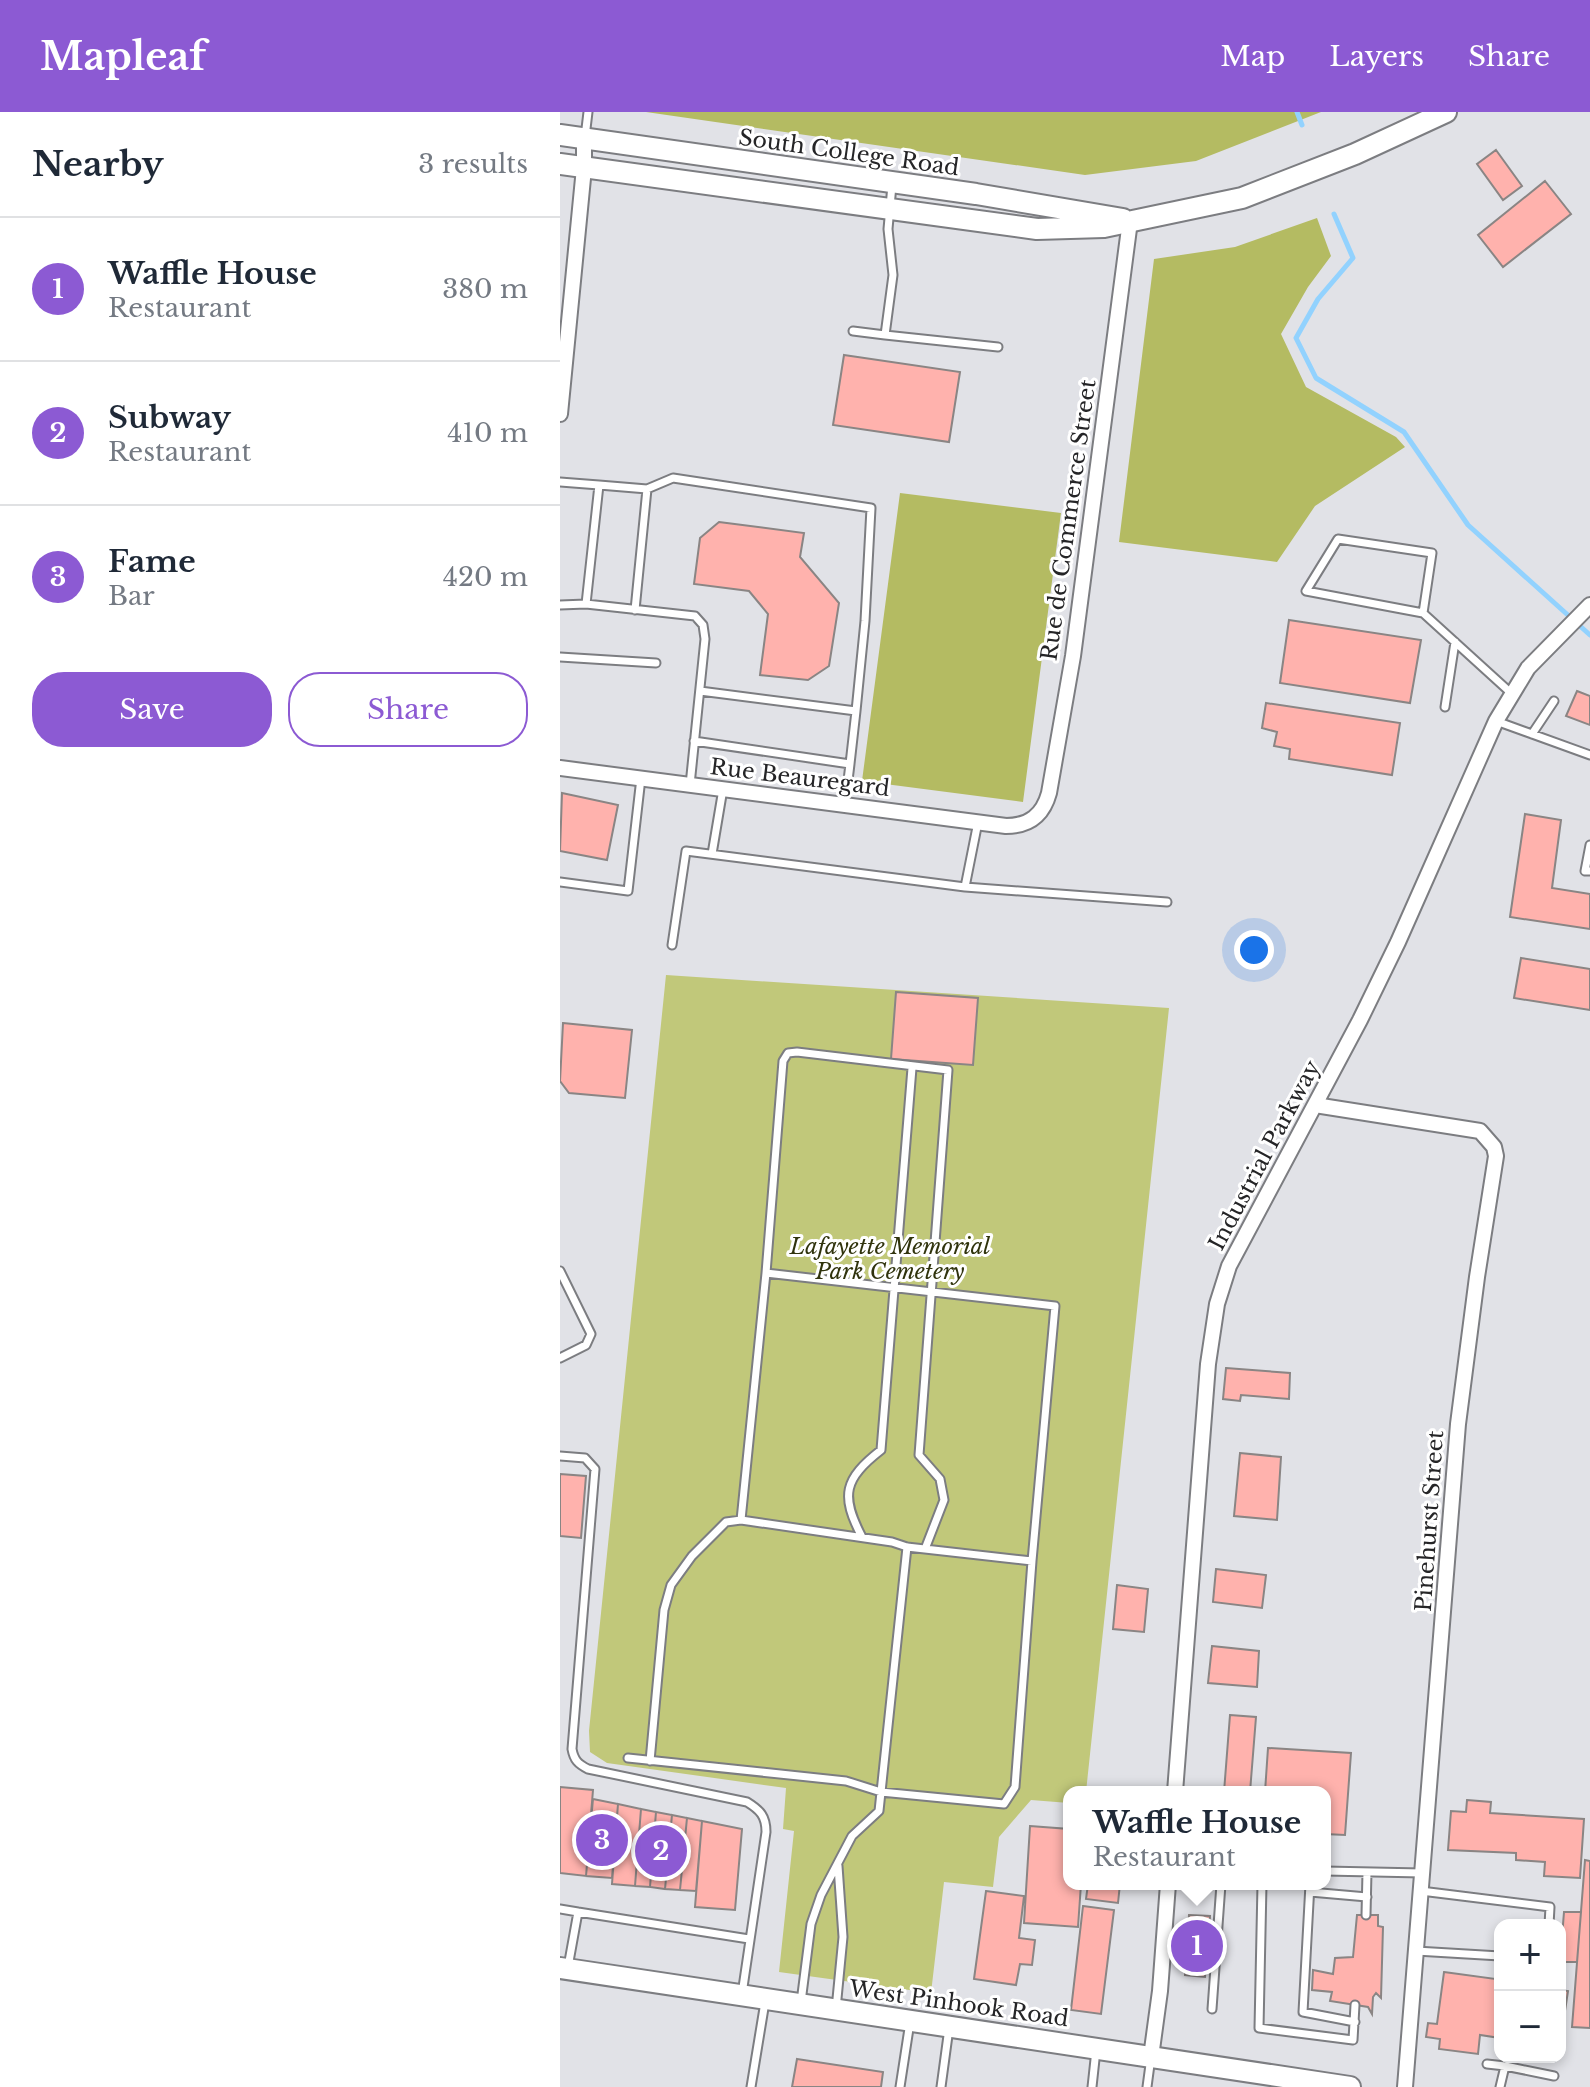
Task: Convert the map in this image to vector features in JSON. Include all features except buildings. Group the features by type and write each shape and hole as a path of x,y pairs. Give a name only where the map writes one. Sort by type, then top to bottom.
{"street":[{"name":"South College Road","path":"560,164 1060,230 1104,227 1220,204 1276,187 1446,112"},
{"name":"South College Road","path":"560,135 1078,210 1130,221"},
{"path":"560,414 584,168 584,139"},
{"name":"Rue de Commerce Street","path":"1034,819 1041,812 1049,793 1073,656 1130,221"},
{"name":"Industrial Parkway","path":"1175,1786 1208,1364 1217,1304 1236,1249 1315,1105 1398,942 1511,693 1536,659 1590,605"},
{"name":"Rue Beauregard","path":"560,768 978,822 1016,826 1034,819"},
{"name":"Pinehurst Street","path":"1315,1105 1480,1131 1494,1147 1496,1156 1458,1424 1405,2087"},
{"path":"1151,2057 1160,1991 1168,1890"},
{"name":"West Pinhook Road","path":"564,1969 1350,2087"}],"lane":[{"path":"584,139 588,112"},
{"path":"885,335 893,275 888,229 893,183"},
{"path":"853,331 998,347"},
{"path":"560,482 647,489 673,478 871,508 865,621 845,805"},
{"path":"586,604 599,485"},
{"path":"635,610 647,489"},
{"path":"1423,613 1432,553 1338,539 1306,591 1423,613 1511,693"},
{"path":"560,605 586,604 695,616 703,625 705,639 690,785"},
{"path":"1445,707 1455,642"},
{"path":"560,657 656,663"},
{"path":"700,691 856,711"},
{"path":"1532,734 1554,701"},
{"path":"1496,721 1590,755"},
{"path":"694,741 850,764"},
{"path":"560,882 628,891 641,778"},
{"path":"712,854 723,789"},
{"path":"965,887 978,822"},
{"path":"1590,845 1585,871 1590,871"},
{"path":"672,945 686,851 965,887 1167,902"},
{"path":"741,1520 783,1061 788,1053 797,1052 948,1070 919,1455 940,1479 944,1500 925,1549"},
{"path":"862,1537 851,1516 848,1487 859,1467 881,1450 912,1068"},
{"path":"560,1271 591,1334 586,1345 560,1358"},
{"path":"628,1758 846,1781 881,1792 1004,1804 1015,1787 1055,1306 766,1273"},
{"path":"560,1456 585,1458 595,1469 573,1757 578,1765 588,1769 747,1802 760,1810 766,1821 766,1832 742,1995"},
{"path":"650,1761 664,1610 671,1585 692,1556 726,1522 741,1520 862,1537 907,1547 1032,1561"},
{"path":"801,2004 811,1924 821,1895 852,1836 879,1811 907,1547"},
{"path":"836,2009 843,1937 838,1864"},
{"path":"1331,1871 1422,1873"},
{"path":"1366,1915 1367,1872"},
{"path":"1212,2009 1221,1890"},
{"path":"1262,1890 1259,2028 1353,2040 1355,2005"},
{"path":"1310,1890 1303,2012 1355,2022"},
{"path":"1323,1890 1367,1897"},
{"path":"1421,1891 1550,1907 1549,1919"},
{"path":"560,1909 749,1939"},
{"path":"564,1969 578,1912"},
{"path":"1416,1951 1494,1956"},
{"path":"751,2087 766,1999"},
{"path":"900,2087 910,2020"},
{"path":"941,2087 949,2026"},
{"path":"1092,2087 1096,2048"},
{"path":"1147,2087 1151,2057"},
{"path":"1487,2064 1554,2076"},
{"path":"1500,2087 1505,2066"}],"green space":[{"path":"646,112 1321,112 1196,161 1085,175"},
{"path":"1317,218 1331,256 1308,287 1281,334 1306,387 1396,437 1405,447 1315,506 1277,562 1119,542 1154,259 1235,247"},
{"path":"900,493 1061,513 1023,802 862,781"},
{"name":"Lafayette Memorial Park Cemetery","path":"666,975 1169,1008 1087,1786 1063,1786 1063,1803 1031,1800 999,1837 993,1887 944,1882 931,1993 779,1972 794,1831 783,1829 786,1788 607,1763 590,1752 589,1731"}],"waterway":[{"path":"1297,112 1302,125"},
{"path":"1334,214 1353,258 1318,299 1296,338 1316,378 1404,432 1468,525 1590,635"}],"place":[{"name":"Fame","path":"602,1840"},
{"name":"Subway","path":"661,1851"},
{"name":"Waffle House","path":"1197,1946"}]}
